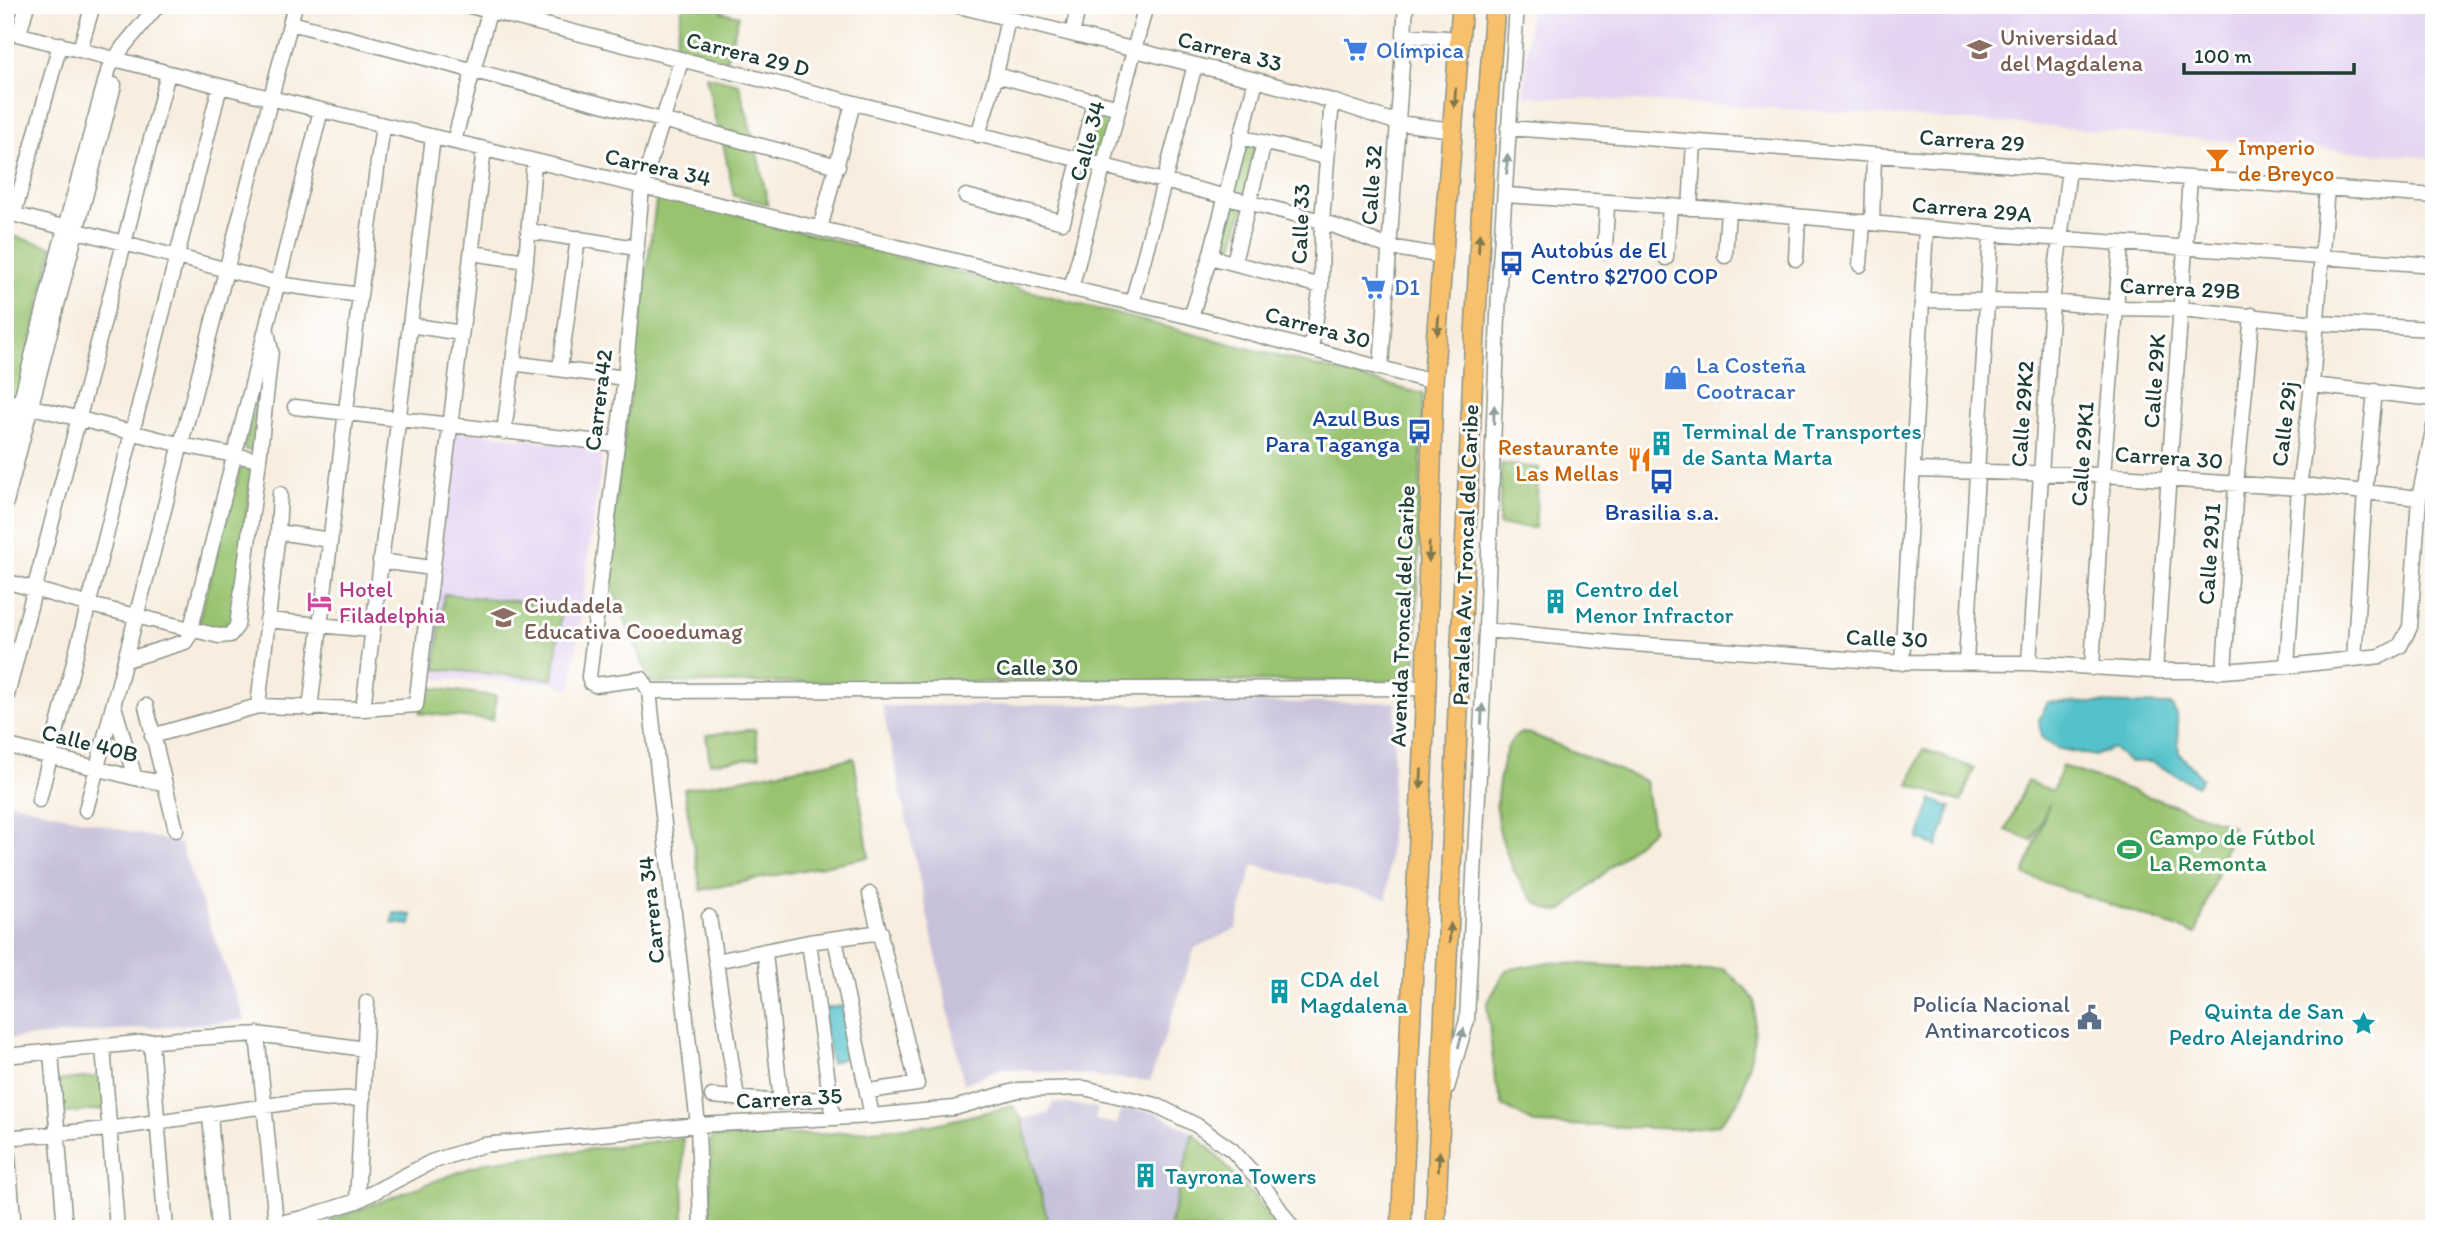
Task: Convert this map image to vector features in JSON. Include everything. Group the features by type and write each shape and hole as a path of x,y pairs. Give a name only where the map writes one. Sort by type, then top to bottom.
{"highway":[{"name":"Avenida Troncal del Caribe","path":"1401,1229 1426,688 1433,382 1462,5"},
{"path":"1435,1229 1473,372 1494,5"}],"street":[{"path":"27,5 9,34 60,44 116,60"},
{"path":"80,49 93,5"},
{"path":"5,506 26,405 109,68 158,5"},
{"path":"86,810 295,5"},
{"name":"Carrera 29 D","path":"466,5 1322,221 1389,247 1443,256"},
{"name":"Carrera 33","path":"955,5 1256,80 1398,123 1453,130"},
{"path":"1072,34 1079,5"},
{"name":"Calle 34","path":"1071,289 1146,5"},
{"name":"Calle 32","path":"1381,368 1406,5"},
{"name":"Paralela Av. Troncal del Caribe","path":"1442,1104 1467,1020 1500,264 1517,5"},
{"path":"454,141 489,12"},
{"path":"978,135 996,75 1008,18"},
{"path":"291,23 838,166"},
{"path":"1404,34 1460,39"},
{"path":"60,44 10,213 276,283 359,295"},
{"name":"Carrera 34","path":"116,60 1191,317"},
{"name":"Carrera42","path":"649,691 642,679 595,685 591,684 589,677 625,378 642,187 681,61"},
{"path":"1132,303 1195,65"},
{"path":"5,703 169,73"},
{"path":"996,75 1119,108"},
{"path":"1191,317 1210,257 1256,80"},
{"path":"39,800 220,86"},
{"path":"966,196 1063,222 1095,100"},
{"name":"Calle 33","path":"1311,349 1321,286 1322,221 1332,101"},
{"path":"820,229 853,103"},
{"path":"126,660 185,642 191,630 321,110"},
{"path":"310,709 359,295 383,125"},
{"name":"Carrera 29","path":"1508,128 2434,196"},
{"path":"363,709 433,137"},
{"path":"1240,137 1326,157"},
{"path":"1690,208 1694,142"},
{"path":"1234,262 1264,143"},
{"path":"152,736 258,706 363,709 416,705 484,149"},
{"path":"1860,265 1868,222 1874,156"},
{"path":"504,432 526,261 534,161"},
{"name":"Calle 29K2","path":"2029,663 2052,302 2069,169"},
{"name":"Calle 29K","path":"2155,671 2190,178"},
{"name":"Calle 29j","path":"2287,666 2299,488 2312,385 2327,187"},
{"name":"Carrera 29A","path":"1506,195 1728,210 2121,244 2434,265"},
{"path":"1605,252 1607,202"},
{"path":"1666,258 1670,206"},
{"path":"1725,256 1728,210"},
{"path":"1796,259 1798,217"},
{"path":"1902,663 1926,228"},
{"path":"529,232 578,237 636,248"},
{"path":"1966,662 1991,234"},
{"path":"560,368 578,237"},
{"name":"Calle 29K1","path":"2092,668 2103,475 2121,244"},
{"path":"472,253 526,261"},
{"path":"1210,257 1321,286"},
{"name":"Carrera 29B","path":"1923,300 2052,302 2116,308 2181,309 2316,323 2434,330"},
{"name":"Calle 29J1","path":"2224,671 2236,485 2252,315"},
{"name":"Carrera 30","path":"1191,317 1433,382"},
{"path":"410,325 461,333"},
{"path":"5,581 90,606 219,636 230,635 237,626 259,460 271,351 266,328"},
{"path":"512,363 625,378"},
{"path":"2312,385 2434,399"},
{"path":"2354,659 2375,391"},
{"path":"5,400 80,417 181,445 259,460"},
{"path":"5,462 26,405"},
{"path":"295,407 616,444"},
{"name":"Calle 30","path":"1486,630 1619,643 1902,663 2029,663 2155,671 2224,671 2287,666 2391,652 2400,646 2410,627 2419,498 2434,426"},
{"name":"Carrera 30","path":"1914,470 2103,475 2236,485 2299,488 2311,486 2419,498"},
{"path":"258,706 281,494"},
{"path":"278,532 330,540"},
{"path":"380,561 432,568"},
{"path":"267,620 371,630"},
{"name":"Calle 30","path":"649,691 1426,688"},
{"name":"Carrera 34","path":"649,691 698,1125 701,1229"},
{"path":"114,705 135,778"},
{"path":"146,706 176,830"},
{"name":"Calle 40B","path":"5,745 96,769 164,783"},
{"path":"869,1091 917,1084 870,894"},
{"path":"709,917 737,1098"},
{"path":"716,961 809,942 881,932"},
{"path":"835,939 869,1091 872,1116"},
{"path":"809,942 833,1118"},
{"path":"765,953 781,1102"},
{"path":"357,1200 367,1002"},
{"path":"5,1056 257,1034 365,1049"},
{"path":"257,1034 276,1223"},
{"path":"151,1042 166,1229"},
{"path":"103,1046 117,1229"},
{"path":"51,1052 65,1229"},
{"name":"Carrera 35","path":"248,1229 303,1218 357,1200 431,1162 483,1145 698,1125 872,1116 954,1108 1018,1090 1084,1088 1156,1105 1196,1125 1232,1150 1261,1182 1293,1229"},
{"path":"712,1096 781,1102 829,1098"},
{"path":"6,1138 108,1129 300,1101 363,1098"},
{"path":"210,1115 219,1229"},
{"path":"5,1119 14,1229"}],"shaded area":[{"name":"Universidad del Magdalena","path":"1530,5 2434,5 2434,158 2019,124 1740,106 1524,96"},
{"name":"Ciudadela Educativa Cooedumag","path":"449,429 603,449 571,690 554,683 421,678"},
{"path":"1396,702 1387,899 1253,865 1236,929 1195,948 1150,1081 1001,1068 964,1084 882,706"},
{"path":"5,801 180,844 245,1020 5,1039"},
{"name":"Tayrona Towers","path":"1053,1102 1098,1108 1095,1120 1117,1124 1122,1108 1156,1113 1193,1133 1169,1229 1050,1229 1021,1118 1048,1114"}],"green space":[{"path":"683,5 723,5 722,12 739,16 725,64 675,47"},
{"path":"706,76 739,84 753,138 717,128"},
{"path":"1096,104 1114,110 1100,160 1083,155"},
{"path":"1243,140 1262,146 1249,197 1228,192"},
{"path":"723,143 757,152 768,204 734,196"},
{"path":"657,194 1423,394 1415,681 651,683 606,573"},
{"path":"1228,202 1244,206 1230,258 1213,253"},
{"path":"5,234 53,247 5,452"},
{"path":"262,378 256,451 245,450 244,447"},
{"path":"242,463 253,466 232,627 223,632 201,625 199,619"},
{"path":"1501,464 1539,468 1535,528 1499,525"},
{"path":"444,594 562,606 553,679 435,669"},
{"path":"424,687 496,696 493,720 420,713"},
{"path":"755,729 759,757 710,763 706,735"},
{"path":"1521,733 1531,734 1645,781 1653,829 1563,910 1550,910 1538,903 1527,891 1509,860 1499,827 1497,798 1502,765 1508,746"},
{"path":"1923,749 1974,768 1961,802 1909,785"},
{"path":"854,758 869,857 701,890 684,789"},
{"name":"Campo de Fútbol La Remonta","path":"2062,766 2233,826 2196,934 2024,875 2049,804 2032,841 2006,830 2027,781 2053,791"},
{"path":"1549,962 1693,971 1723,968 1755,1001 1753,1047 1740,1099 1718,1125 1686,1129 1536,1124 1503,1106 1495,1080 1487,1004 1506,970"},
{"path":"101,1076 104,1109 59,1114 55,1081"},
{"path":"1013,1106 1021,1118 1050,1229 710,1229 711,1137 824,1134 931,1125"},
{"path":"1193,1133 1216,1155 1283,1229 1169,1229"},
{"path":"683,1138 684,1229 330,1229 331,1220 486,1162"}],"water":[{"path":"2048,702 2172,705 2177,718 2179,753 2202,778 2197,786 2152,762 2129,762 2113,748 2095,756 2056,748 2041,737 2039,720"},
{"path":"1932,800 1951,807 1937,846 1918,839"},
{"path":"394,913 412,915 411,925 392,923"},
{"path":"842,1006 852,1055 831,1063 822,1009"}],"place":[{"name":"Olímpica","path":"1356,50"},
{"name":"Universidad del Magdalena","path":"1980,50"},
{"name":"Imperio de Breyco","path":"2218,160"},
{"name":"Autobús de El Centro $2700 COP","path":"1511,263"},
{"name":"D1","path":"1374,287"},
{"name":"La Costeña Cootracar","path":"1676,378"},
{"name":"Azul Bus Para Taganga","path":"1420,431"},
{"name":"Terminal de Transportes de Santa Marta","path":"1662,444"},
{"name":"Restaurante Las Mellas","path":"1639,460"},
{"name":"Brasilia s.a.","path":"1662,482"},
{"name":"Hotel Filadelphia","path":"319,602"},
{"name":"Centro del Menor Infractor","path":"1555,602"},
{"name":"Ciudadela Educativa Cooedumag","path":"504,618"},
{"name":"Campo de Fútbol La Remonta","path":"2129,850"},
{"name":"CDA del Magdalena","path":"1280,992"},
{"name":"Policía Nacional Antinarcoticos","path":"2090,1017"},
{"name":"Quinta de San Pedro Alejandrino","path":"2364,1024"},
{"name":"Tayrona Towers","path":"1145,1176"}]}
